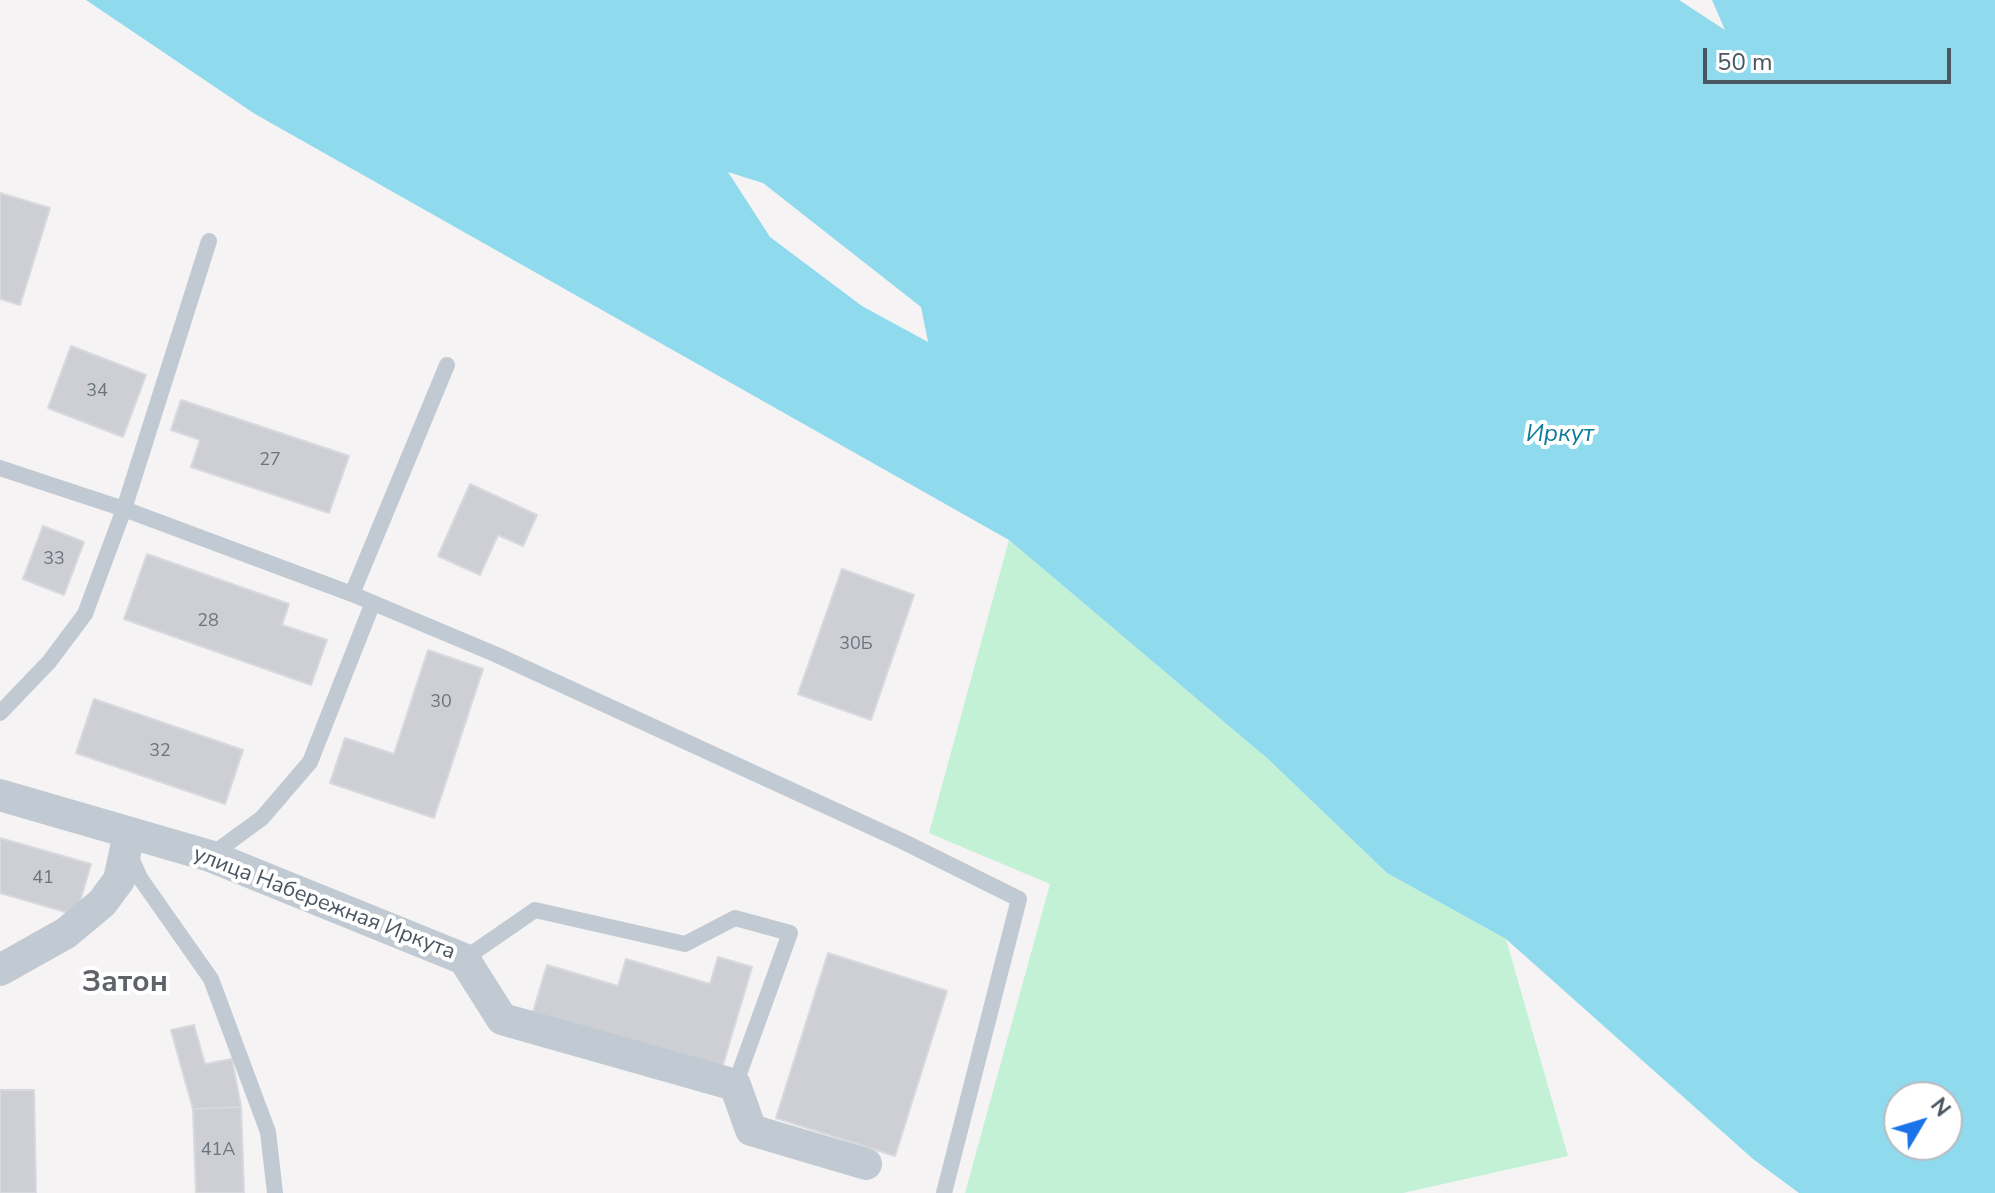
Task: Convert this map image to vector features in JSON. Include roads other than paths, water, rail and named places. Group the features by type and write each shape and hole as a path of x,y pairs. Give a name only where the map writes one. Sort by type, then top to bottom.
{"street":[{"name":"улица Набережная Иркута","path":"0,795 128,841 210,856 464,959 502,1019 735,1085"},
{"path":"0,970 10,968 66,933 102,903 119,880 128,841"},
{"path":"735,1085 751,1130 866,1164"}],"lane":[{"path":"0,713 49,662 85,614 124,509 209,241"},
{"path":"352,594 447,365"},
{"path":"0,468 124,509 352,594 526,668 902,841 1019,899 944,1193"},
{"path":"210,856 262,818 310,762 372,605"},
{"path":"128,841 140,878 211,979 268,1132 275,1193"},
{"path":"464,959 535,910 685,944 735,918 790,933 735,1085"}],"water":[{"name":"Иркут","path":"86,0 1679,0 1725,30 1712,0 1995,0 1995,1193 1799,1193 1753,1159 1506,939 1387,873 1268,759 1009,540 255,114","holes":["728,172 763,183 921,307 928,342 862,306 770,237"]}],"district":[{"name":"Затон","path":"125,984"}]}
